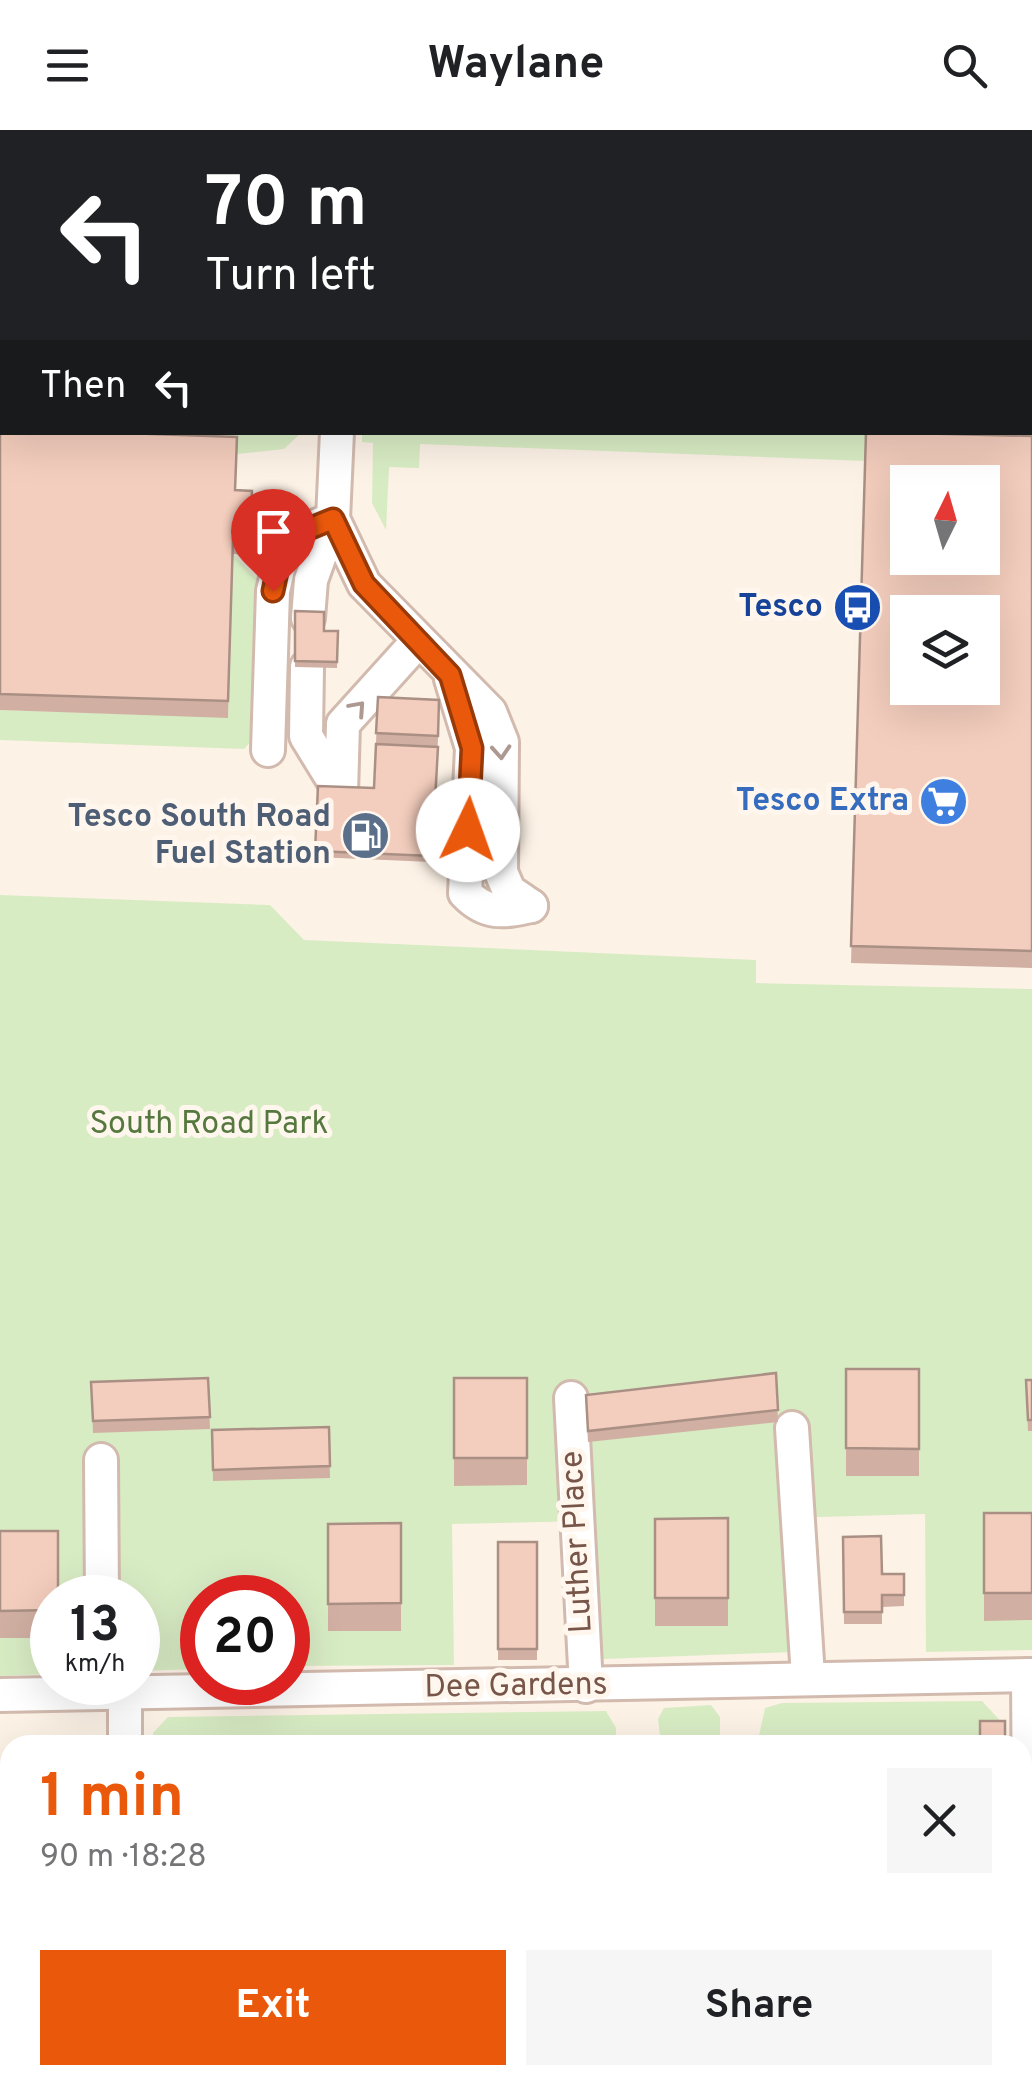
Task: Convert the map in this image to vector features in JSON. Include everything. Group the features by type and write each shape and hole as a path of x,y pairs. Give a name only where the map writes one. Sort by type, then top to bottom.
{"street":[{"path":"308,618 311,580 333,519 337,435"},
{"path":"333,519 364,584 490,712 502,742 501,872 509,891 531,906 502,912 480,909 465,893 472,748 450,675"},
{"path":"268,750 273,591 284,539 333,519"},
{"path":"307,667 306,736 341,792 343,724 418,642"},
{"path":"434,829 468,830 502,823"},
{"name":"Luther Place","path":"571,1398 586,1686"},
{"path":"792,1428 808,1677"},
{"path":"101,1460 102,1575"},
{"path":"1030,1675 1030,1735"},
{"name":"Dee Gardens","path":"160,1690 586,1686 808,1677 1030,1675"},
{"name":"Dee Gardens","path":"0,1695 30,1694"},
{"path":"114,1705 122,1735"}],"green space":[{"path":"0,435 299,435 284,449 237,454 0,446"},
{"path":"362,435 1032,435 1032,452 866,461 420,444 419,468 389,467 386,530 372,503 373,443 362,442"},
{"path":"233,554 261,583 258,734 244,749 0,740 0,710 228,717"},
{"name":"South Road Park","path":"0,895 270,905 304,940 756,960 756,983 1032,989 1032,1650 926,1652 925,1514 785,1518 793,1652 604,1659 597,1651 590,1521 452,1524 454,1665 310,1666 310,1575 180,1575 180,1670 160,1670 160,1575 30,1575 30,1675 0,1676"},
{"path":"982,1701 1005,1726 980,1727 980,1735 759,1735 765,1708 782,1703"},
{"path":"711,1705 720,1717 720,1735 660,1735 658,1719 664,1708"},
{"path":"606,1711 616,1735 153,1735 168,1717"}],"building":[{"path":"0,435 237,437 235,490 252,491 250,539 233,538 228,701 0,694"},
{"name":"Tesco Extra","path":"866,435 1032,436 1032,951 851,946"},
{"path":"295,611 324,612 324,631 338,631 337,662 295,661"},
{"path":"378,697 439,700 438,736 376,733"},
{"path":"376,744 438,747 432,856 315,851 318,786 374,788"},
{"path":"846,1369 919,1369 919,1449 846,1448"},
{"path":"776,1373 778,1410 588,1431 586,1395"},
{"path":"208,1378 210,1417 93,1421 91,1382"},
{"path":"454,1378 527,1378 527,1458 454,1458"},
{"path":"1026,1380 1032,1380 1032,1420 1028,1420"},
{"path":"329,1427 330,1466 213,1470 212,1430"},
{"path":"984,1513 1032,1513 1032,1593 984,1593"},
{"path":"728,1518 728,1598 655,1598 655,1519"},
{"path":"401,1523 401,1603 328,1604 328,1524"},
{"path":"0,1531 58,1531 58,1575 30,1575 30,1610 0,1611"},
{"path":"881,1536 882,1574 904,1574 904,1595 882,1595 882,1612 844,1612 843,1537"},
{"path":"498,1542 537,1542 537,1649 498,1649"},
{"path":"980,1721 1005,1721 1005,1735 980,1735"}],"place":[{"name":"Tesco","path":"858,608"},
{"name":"Tesco Extra","path":"944,802"},
{"name":"Tesco South Road Fuel Station","path":"366,836"}],"route":[{"path":"273,591 284,539 333,519 364,584 450,675 472,748 468,830"}]}
